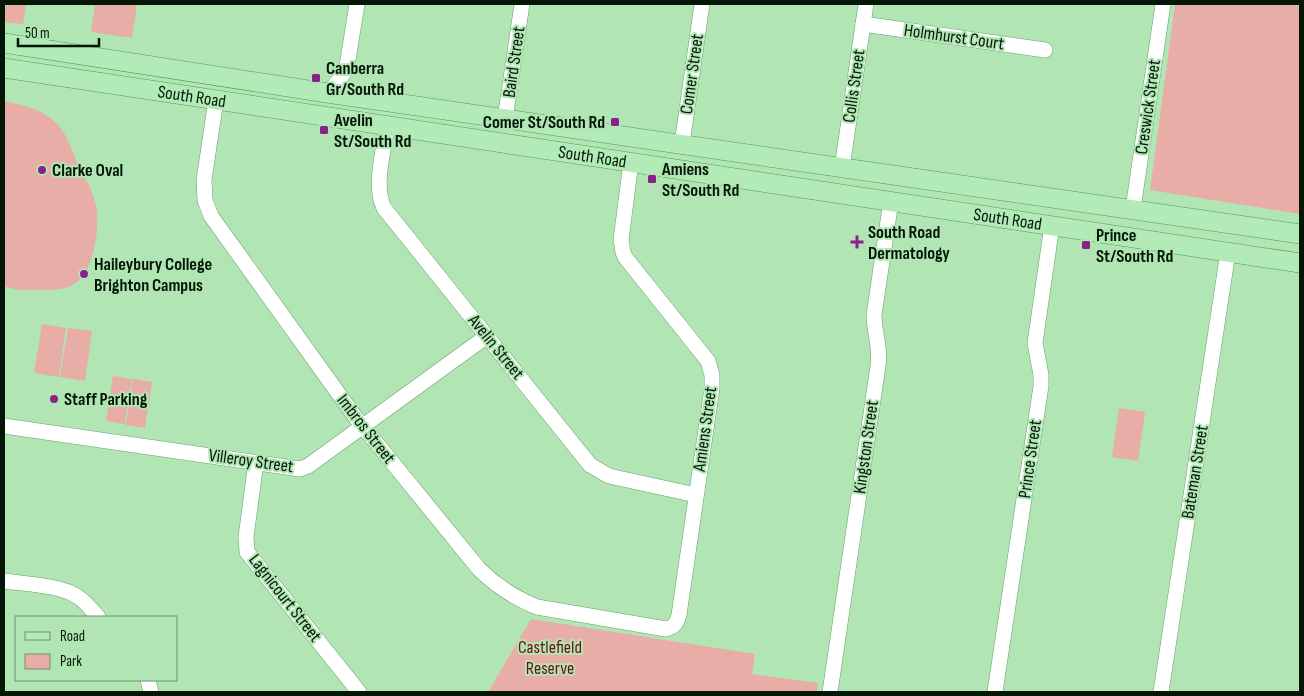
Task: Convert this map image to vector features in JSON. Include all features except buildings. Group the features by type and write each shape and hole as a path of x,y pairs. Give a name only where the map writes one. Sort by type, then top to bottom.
{"main road":[{"name":"South Road","path":"4,42 359,98 1300,234"},
{"name":"South Road","path":"4,68 1300,263"},
{"path":"256,106 260,83"},
{"path":"891,201 896,175"}],"street":[{"path":"327,93 338,83 347,66 357,4"},
{"name":"Baird Street","path":"506,119 522,4"},
{"name":"Comer Street","path":"682,144 702,4"},
{"name":"Collis Street","path":"842,168 866,4"},
{"name":"Creswick Street","path":"1133,209 1164,4"},
{"name":"Holmhurst Court","path":"863,24 1045,50"},
{"path":"347,66 351,84 359,98"},
{"name":"Imbros Street","path":"216,100 204,180 207,208 362,426 479,569 506,591 526,602 546,609 666,629"},
{"name":"Avelin Street","path":"387,126 379,186 381,201 392,218 590,465 609,476 696,495"},
{"name":"Amiens Street","path":"631,162 621,240 623,252 708,361 712,376 712,388 678,621 674,626 666,629"},
{"name":"Kingston Street","path":"830,692 879,360 874,315 891,201"},
{"name":"Prince Street","path":"995,692 1041,386 1041,375 1035,343 1052,225"},
{"name":"Bateman Street","path":"1161,692 1228,252"},
{"name":"Villeroy Street","path":"4,426 304,468 487,336"},
{"name":"Lagnicourt Street","path":"256,462 246,537 247,552 359,692"},
{"path":"4,580 68,592 80,599 97,616"}],"green space":[{"path":"4,4 26,4 23,24 4,22"},
{"path":"95,4 137,4 132,38 91,32"},
{"path":"1175,4 1300,4 1300,214 1150,190"},
{"name":"Clarke Oval","path":"4,101 39,111 51,118 60,127 68,140 94,197 97,210 97,232 89,265 78,281 65,288 27,290 4,286"},
{"path":"42,324 66,328 59,377 34,373"},
{"path":"68,328 92,331 85,381 60,377"},
{"path":"113,376 132,379 125,424 106,421"},
{"path":"133,379 152,382 145,428 126,425"},
{"path":"1119,408 1145,412 1138,461 1112,457"},
{"name":"Castlefield Reserve","path":"531,619 755,654 752,674 818,683 817,692 488,692"}],"place":[{"name":"Canberra Gr/South Rd","path":"316,78"},
{"name":"Comer St/South Rd","path":"615,122"},
{"name":"Avelin St/South Rd","path":"324,130"},
{"name":"Clarke Oval","path":"42,170"},
{"name":"Amiens St/South Rd","path":"652,179"},
{"name":"South Road Dermatology","path":"857,242"},
{"name":"Prince St/South Rd","path":"1086,245"},
{"name":"Haileybury College Brighton Campus","path":"84,274"},
{"name":"Staff Parking","path":"54,399"}]}
